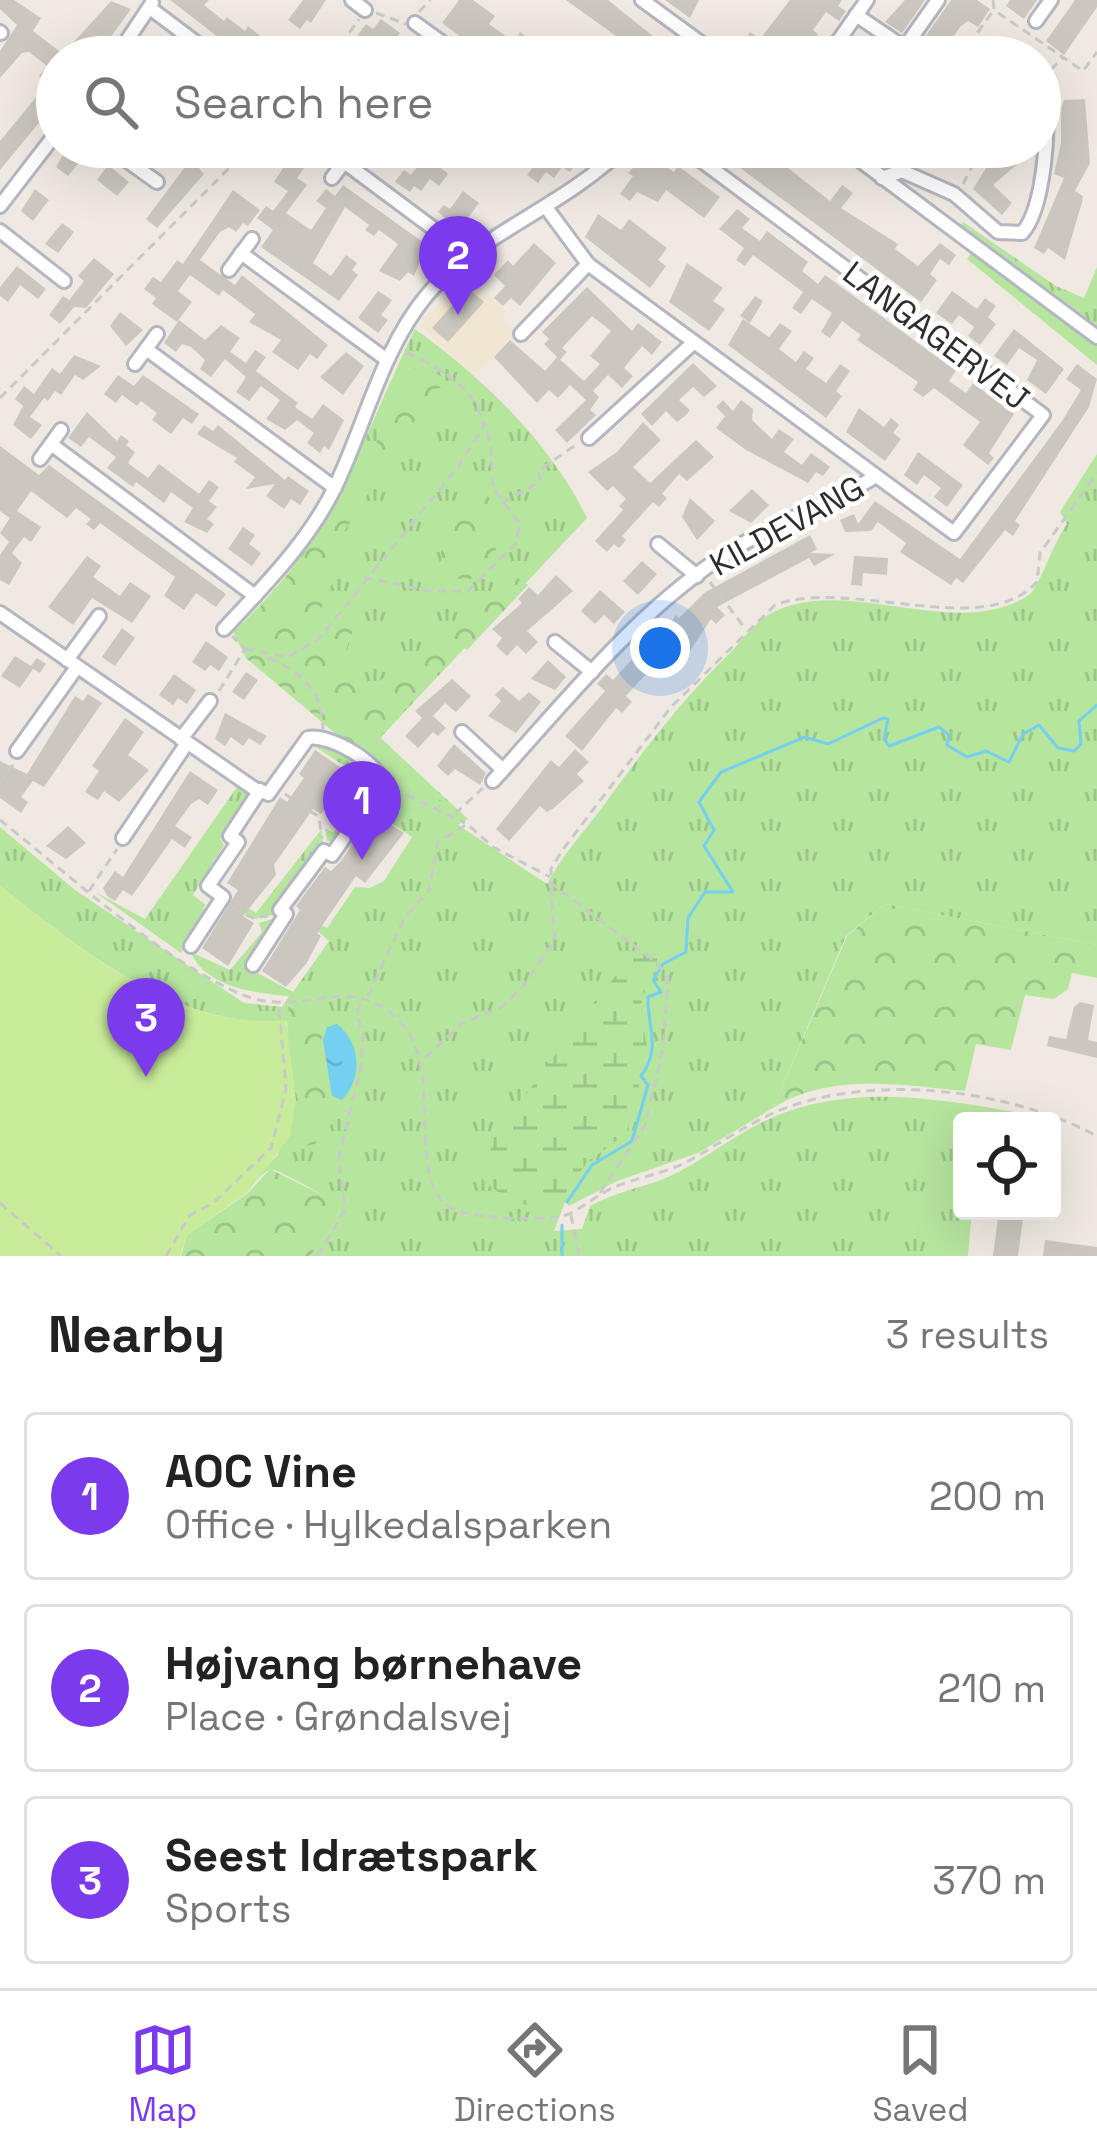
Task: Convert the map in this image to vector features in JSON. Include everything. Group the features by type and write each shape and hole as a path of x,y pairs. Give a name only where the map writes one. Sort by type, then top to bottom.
{"street":[{"path":"352,0 365,10"},
{"path":"642,0 683,36"},
{"path":"841,36 867,0"},
{"path":"912,36 938,0"},
{"path":"1036,21 1051,0"},
{"path":"130,36 152,4 190,36"},
{"path":"856,15 882,36"},
{"path":"415,23 433,36"},
{"path":"0,206 36,159"},
{"path":"138,168 157,182"},
{"path":"332,178 340,168"},
{"path":"352,168 469,255"},
{"path":"224,628 306,535 334,488 391,354 425,297 469,255 548,210 603,168"},
{"name":"LANGAGERVEJ","path":"548,210 587,264 954,533 1043,415 710,168"},
{"path":"869,168 1097,337"},
{"path":"882,178 902,171 954,194 998,232 1017,236 1026,230 1036,207 1040,168"},
{"path":"0,231 64,281"},
{"path":"229,270 252,239"},
{"path":"241,253 391,354"},
{"path":"521,334 587,264"},
{"path":"135,364 158,334"},
{"path":"589,438 693,343"},
{"path":"146,349 334,488"},
{"path":"40,459 61,430"},
{"path":"51,444 255,596"},
{"name":"KILDEVANG","path":"498,776 592,672 697,576 741,545 824,508 876,476"},
{"name":"KILDEVANG","path":"658,544 697,576"},
{"path":"0,614 259,793 268,794 308,738 322,737 374,767 382,783 332,855 324,851 280,910 286,914 254,965"},
{"path":"17,751 99,616"},
{"path":"555,642 592,672"},
{"path":"123,838 210,701"},
{"path":"462,732 498,776"},
{"path":"191,946 223,897 208,886 238,842 230,836 259,793"}],"path":[{"path":"347,36 365,10 402,25 415,23 430,0"},
{"path":"975,36 994,10 993,0"},
{"path":"994,10 1031,36"},
{"path":"1061,61 1083,71 1097,52"},
{"path":"1090,62 1097,70"},
{"path":"0,398 229,168"},
{"path":"954,194 969,168"},
{"path":"364,578 428,591 468,591 520,533 517,517 493,488 491,444 484,420 443,370 391,354"},
{"path":"266,658 288,658 318,640 460,464 484,420"},
{"path":"502,503 541,481 538,471 589,438"},
{"path":"423,1059 462,1023 502,1007 524,986 557,933 550,880 561,851 651,730 745,628 794,598 855,595 962,611 1024,593 1037,582 1040,554 1097,473"},
{"path":"697,576 710,583 745,628"},
{"path":"224,628 245,650 294,671 316,691 322,737"},
{"path":"210,701 245,650"},
{"path":"0,783 17,751"},
{"path":"454,816 498,776"},
{"path":"382,783 467,824 493,847 550,880 666,973 663,1048 645,1125 599,1195"},
{"path":"274,786 320,817 324,851"},
{"path":"0,820 88,893 240,994 280,1004 365,997 398,1020 423,1059 427,1171 433,1192 464,1213 570,1214 599,1195 689,1161 788,1107 848,1092 928,1094 1020,1105 1097,1136"},
{"path":"318,1256 346,1208 339,1160 361,1067 363,1035 357,1014 404,919 429,890 438,842 467,824"},
{"path":"88,893 123,838"},
{"path":"220,900 249,917 282,920"},
{"path":"166,1256 190,1215 212,1204 271,1148 286,1089 280,1004"},
{"path":"0,1203 61,1256"},
{"path":"570,1214 579,1256"}],"shaded area":[{"path":"466,274 507,312 501,320 516,332 474,376 420,325"}],"green space":[{"path":"963,222 1056,286 1084,298 1097,267 1097,331 958,229"},
{"path":"972,253 1097,345 1097,365 967,259"},
{"path":"415,329 513,413 554,463 587,518 380,738 468,819 458,825 547,884 664,725 762,619 798,604 830,600 968,613 1000,608 1029,595 1067,524 1060,512 1097,454 1097,945 885,904 846,936 773,1108 698,1153 617,1181 569,1206 565,1202 554,1231 582,1229 590,1206 666,1178 769,1119 833,1100 899,1097 1014,1112 953,1112 953,1220 971,1220 968,1256 310,1256 336,1223 340,1204 270,1169 256,1179 278,1154 289,1055 287,1021 207,1013 169,999 98,959 0,886 0,827 75,890 244,1003 282,1007 289,996 220,981 191,952 230,970 262,932 259,923 273,919 278,923 250,969 293,992 329,941 308,923 311,919 327,928 355,887 370,888 384,881 412,837 374,811 393,782 387,772 246,658 233,632 297,561 359,453"},
{"path":"425,366 442,377 477,415 443,387 435,389 334,547 338,570 311,632 326,639 365,585 367,592 346,650 371,688 513,575 528,585 467,650 462,646 380,737 450,804 393,782 246,658 237,632 314,540 378,440 415,368"},
{"path":"463,485 487,496 515,522 512,539 491,534 498,556 469,580 455,578 441,562 442,524"},
{"path":"326,743 372,774 376,784 335,842 327,841 325,828 333,833 367,781 313,745"},
{"path":"237,787 249,796 220,839 224,845 193,895 206,905 202,909 210,910 181,953 95,892 145,919"},
{"path":"321,830 323,842 272,915 255,919 231,904 235,899 256,913"},
{"path":"0,886 98,959 169,999 246,1020 286,1020 296,1100 290,1136 248,1192 187,1235 180,1256 0,1256"},
{"path":"885,904 1097,945 1097,978 1072,973 1068,989 1054,999 1025,995 1011,1050 976,1044 965,1091 842,1085 818,1089 773,1108 847,936"},
{"path":"672,947 649,979 639,1009 648,1051 626,1134 587,1162 557,1205 515,1202 499,1192 481,1178 495,1136 631,958"},
{"path":"329,1004 336,1021 325,1029 321,1041 334,1121 315,1144 299,1147 293,1143 302,1083 288,1007"},
{"path":"270,1169 340,1204 336,1223 310,1256 181,1256 187,1235 248,1193"}],"water":[{"path":"337,1024 351,1041 356,1061 353,1082 342,1100 332,1096 323,1040 327,1027"}],"building":[{"path":"0,0 14,0 41,18 33,31 40,36 36,57 22,53 0,78 0,51 17,25 0,9"},
{"path":"170,0 209,0 204,5 224,21 227,17 260,36 217,36"},
{"path":"303,0 326,0 311,23 307,20 300,29 288,20"},
{"path":"459,0 473,0 495,16 489,24 506,36 460,36 442,23"},
{"path":"566,0 608,0 653,36 616,36"},
{"path":"665,0 699,0 690,18"},
{"path":"790,0 842,0 838,6 846,11 839,21 826,12 813,30 817,36 762,36"},
{"path":"905,0 925,0 902,33 885,22"},
{"path":"951,0 977,0 990,9 978,27 968,21 954,36 926,36"},
{"path":"1010,0 1037,0 1024,19 1006,6"},
{"path":"1075,0 1097,0 1097,7 1064,55 1061,36 1050,36"},
{"path":"111,1 131,9 111,36 79,36"},
{"path":"381,19 400,33 357,36 366,24 373,29"},
{"path":"36,97 36,126 0,170 0,141"},
{"path":"1085,99 1090,163 1075,191 1083,196 1065,260 1048,248 1044,254 1034,248 1064,178 1054,174 1055,168 1061,168 1064,100"},
{"path":"106,168 112,168 129,182 117,196 97,180"},
{"path":"184,168 199,168 204,174 157,228 146,219"},
{"path":"283,168 304,168 297,178 307,185 286,213 311,230 326,208 316,201 326,189 335,196 343,185 427,245 414,276 408,272 400,281 379,271 398,244 379,230 374,236 365,230 369,225 345,207 313,263 331,276 346,255 357,263 352,270 358,275 339,301 261,247 273,230 257,218 266,206 273,211 288,191 274,182"},
{"path":"416,168 441,168 448,174 439,186 430,179 421,191 414,186 410,192 395,182 404,170 411,175"},
{"path":"532,168 561,168 554,178 546,172 538,183 527,175"},
{"path":"633,168 674,172 681,168 720,197 704,218 666,190 658,202 637,192 630,201 620,194 633,176 628,173"},
{"path":"740,168 788,168 830,201 842,185 853,193 841,208 898,244 895,249 918,266 940,243 956,255 949,265 940,259 930,274 937,280 921,302"},
{"path":"986,168 1013,168 993,185 1012,203 1002,215 973,189"},
{"path":"35,189 49,200 33,221 21,211"},
{"path":"233,190 260,210 248,226 243,223 236,232 229,227 220,232 200,260 235,285 242,275 328,345 317,359 310,354 298,370 272,352 281,340 249,322 255,314 223,290 219,296 190,275 178,291 192,302 177,322 152,304 156,298 144,289 153,277 161,282 177,260 183,264"},
{"path":"463,191 479,203 459,230 438,212 444,205 450,209"},
{"path":"737,209 750,219 742,228 760,241 767,231 808,262 802,271 818,284 825,275 956,371 949,381 966,393 973,383 1014,414 989,453 994,458 988,465 963,445 980,422 934,388 923,397 913,390 918,382 857,340 861,335 842,321 830,338 821,332 832,313 812,299 801,314 792,308 803,292 753,255 745,266 736,260 744,248 719,229"},
{"path":"598,214 621,230 629,219 667,248 658,260 666,266 650,288 585,237"},
{"path":"62,223 74,232 58,253 45,244"},
{"path":"534,243 556,263 520,306 511,298 503,306 494,298 505,286 494,275 508,260 513,266"},
{"path":"94,258 114,274 86,308 74,307 60,324 49,315 63,296 69,300 81,285 84,281 78,276"},
{"path":"687,263 723,288 713,301 725,309 709,331 669,302"},
{"path":"17,266 46,289 38,299 20,285 8,302 0,296 0,287"},
{"path":"587,287 632,331 638,323 662,342 652,355 642,346 624,368 633,376 622,388 608,375 593,391 599,397 590,410 596,415 567,443 555,430 586,400 570,385 558,398 549,390 537,403 494,357 510,340 545,371 557,357 544,344 549,339 542,332","holes":["592,316 611,331 590,356 600,364 584,381 560,360 567,352 562,348"]},
{"path":"468,288 484,302 448,342 432,328"},
{"path":"378,291 392,300 381,315 388,320 378,333 358,318"},
{"path":"952,291 977,309 985,298 996,306 988,317 996,324 980,345 968,336 974,327 959,315 952,324 936,313"},
{"path":"755,296 763,301 750,323 740,316"},
{"path":"120,312 143,330 126,346 110,326"},
{"path":"743,319 769,337 780,323 792,331 779,349 796,362 804,351 814,358 806,369 826,383 840,364 850,371 836,391 842,396 826,418 728,345"},
{"path":"179,320 205,340 221,325 240,338 230,352 246,363 255,350 266,357 256,371 298,403 295,407 312,419 323,404 344,420 329,450 324,446 320,453 307,443 314,433 297,420 285,430 266,419 280,400 261,386 249,401 236,392 246,377 225,359 211,377 200,369 205,360 191,347 182,344 176,352 164,343"},
{"path":"1014,329 1064,369 1046,394 1027,380 1037,360 1019,348 1007,365 994,356"},
{"path":"346,352 364,366 343,395 320,377"},
{"path":"74,355 101,366 83,380 75,375 61,395 55,391 48,401 44,398 30,417 42,425 31,439 13,425 23,406 15,399 24,386 34,394 52,368 60,374"},
{"path":"693,363 717,386 704,397 693,387 679,400 690,410 685,416 677,422 666,411 652,426 641,414"},
{"path":"1077,364 1097,379 1089,407 1015,521 1020,525 1013,536 1005,530 963,583 956,578 951,585 900,552 906,543 878,522 871,531 845,532 840,520 854,514 858,524 875,501 960,559 1081,390 1066,379"},
{"path":"118,375 134,386 143,375 199,414 192,424 183,418 171,434 152,420 157,413 141,401 137,406 122,395 116,403 104,394"},
{"path":"723,400 733,411 741,400 753,409 752,420 772,439 779,429 794,439 784,452 802,465 811,453 830,467 823,476 816,472 808,483 746,450 716,428 725,416 716,407"},
{"path":"859,408 884,427 891,418 899,425 893,433 901,439 885,461 846,432"},
{"path":"87,412 117,441 121,435 129,441 126,445 135,452 128,463 148,478 159,464 199,494 209,480 219,487 209,501 217,507 207,519 214,524 207,533 184,522 193,508 171,492 164,503 136,482 133,487 107,468 116,457 89,437 81,447 68,438"},
{"path":"643,422 661,440 633,467 650,483 696,440 714,457 687,481 679,474 662,494 667,498 659,507 653,502 622,536 626,540 619,548 614,544 607,552 595,541 623,510 619,506 626,499 613,486 607,491 588,472 617,452"},
{"path":"204,425 213,431 218,425 285,480 288,476 309,491 300,505 291,499 284,509 266,496 275,484 246,489 255,477 234,462 237,458 197,434"},
{"path":"0,446 39,475 49,465 226,594 216,607 196,593 184,610 164,596 175,577 100,523 94,530 86,524 91,519 76,508 67,518 31,491 17,511 41,527 31,542 24,537 12,553 22,563 9,585 0,580 0,555 9,542 0,533 10,518 0,511"},
{"path":"918,452 963,485 947,507 934,497 941,488 924,475 917,485 904,475"},
{"path":"752,489 769,505 751,523 729,511"},
{"path":"690,498 715,521 697,540 682,517"},
{"path":"243,527 255,535 249,544 261,553 252,566 228,549"},
{"path":"810,535 817,549 810,553 835,554 814,566 809,558 717,607 725,615 716,624 711,619 690,651 684,646 661,667 656,663 626,696 632,702 622,713 616,708 582,751 565,736 605,691 597,684 606,674 613,680 642,648 651,650 676,615 679,618 704,593"},
{"path":"87,556 101,566 93,577 120,596 130,582 151,596 132,623 92,598 73,625 48,607"},
{"path":"854,556 888,558 887,575 863,573 862,586 851,585"},
{"path":"642,561 657,574 638,595 623,581"},
{"path":"556,575 573,591 527,631 538,642 526,654 517,645 507,656 496,646 502,638 492,629 522,603 518,599 529,587 538,595"},
{"path":"600,590 625,612 614,624 604,615 595,624 581,611"},
{"path":"122,628 135,638 115,666 102,657"},
{"path":"206,641 228,657 219,671 210,665 205,671 192,662"},
{"path":"15,656 31,666 37,658 46,664 40,673 33,669 20,688 1,676"},
{"path":"548,660 566,677 555,690 531,679"},
{"path":"246,672 258,680 244,700 232,692"},
{"path":"174,674 196,690 187,704 178,698 173,705 159,695"},
{"path":"452,679 471,696 456,712 445,703 433,716 446,728 438,736 433,732 418,748 405,736 422,718 415,711"},
{"path":"503,687 519,701 529,692 541,702 516,733 488,716 501,701 495,695"},
{"path":"88,694 102,703 44,787 33,781 21,797 28,802 21,813 0,798 0,761 27,774 75,696 83,701"},
{"path":"225,713 267,736 260,745 249,738 243,746 231,737 225,746 215,739"},
{"path":"125,718 144,732 128,755 149,770 119,802 104,791 98,800 85,792 99,771 92,766"},
{"path":"454,744 486,773 480,785 455,769 448,776 437,766"},
{"path":"575,749 589,762 577,774 584,781 547,812 540,806 509,841 496,829 551,760 559,767"},
{"path":"315,750 349,773 321,814 313,809 274,865 276,875 243,916 254,923 228,966 202,948 238,890 227,883 280,797 287,802 304,778 299,774"},
{"path":"190,771 218,790 208,805 199,799 191,804 175,826 192,837 185,848 172,839 132,896 123,890 115,901 103,888 115,871 123,877"},
{"path":"374,813 404,833 365,883 356,876 317,933 321,936 306,964 286,987 262,971 300,910 296,906 325,867 331,871 341,861"},
{"path":"68,826 86,843 66,859 46,846"},
{"path":"1080,1002 1094,1005 1088,1040 1097,1042 1097,1058 1047,1046 1049,1036 1066,1039 1074,1007"},
{"path":"998,1220 1023,1220 1018,1256 993,1256"},
{"path":"1045,1240 1097,1247 1097,1256 1043,1256"}],"waterway":[{"path":"567,1202 592,1165 632,1141 648,1085 641,1076 652,1047 648,997 661,992 653,980 663,964 686,952 688,918 705,892 733,892 704,846 714,830 699,802 721,772 805,737 828,744 883,718 888,719 884,739 889,746 939,727 949,735 947,745 967,757 986,751 1009,762 1023,734 1039,725 1058,748 1074,751 1081,744 1079,721 1097,705"},
{"path":"562,1225 562,1256"}],"place":[{"name":"Højvang børnehave","path":"458,315"},
{"name":"AOC Vine","path":"362,860"},
{"name":"Seest Idrætspark","path":"146,1077"}]}
